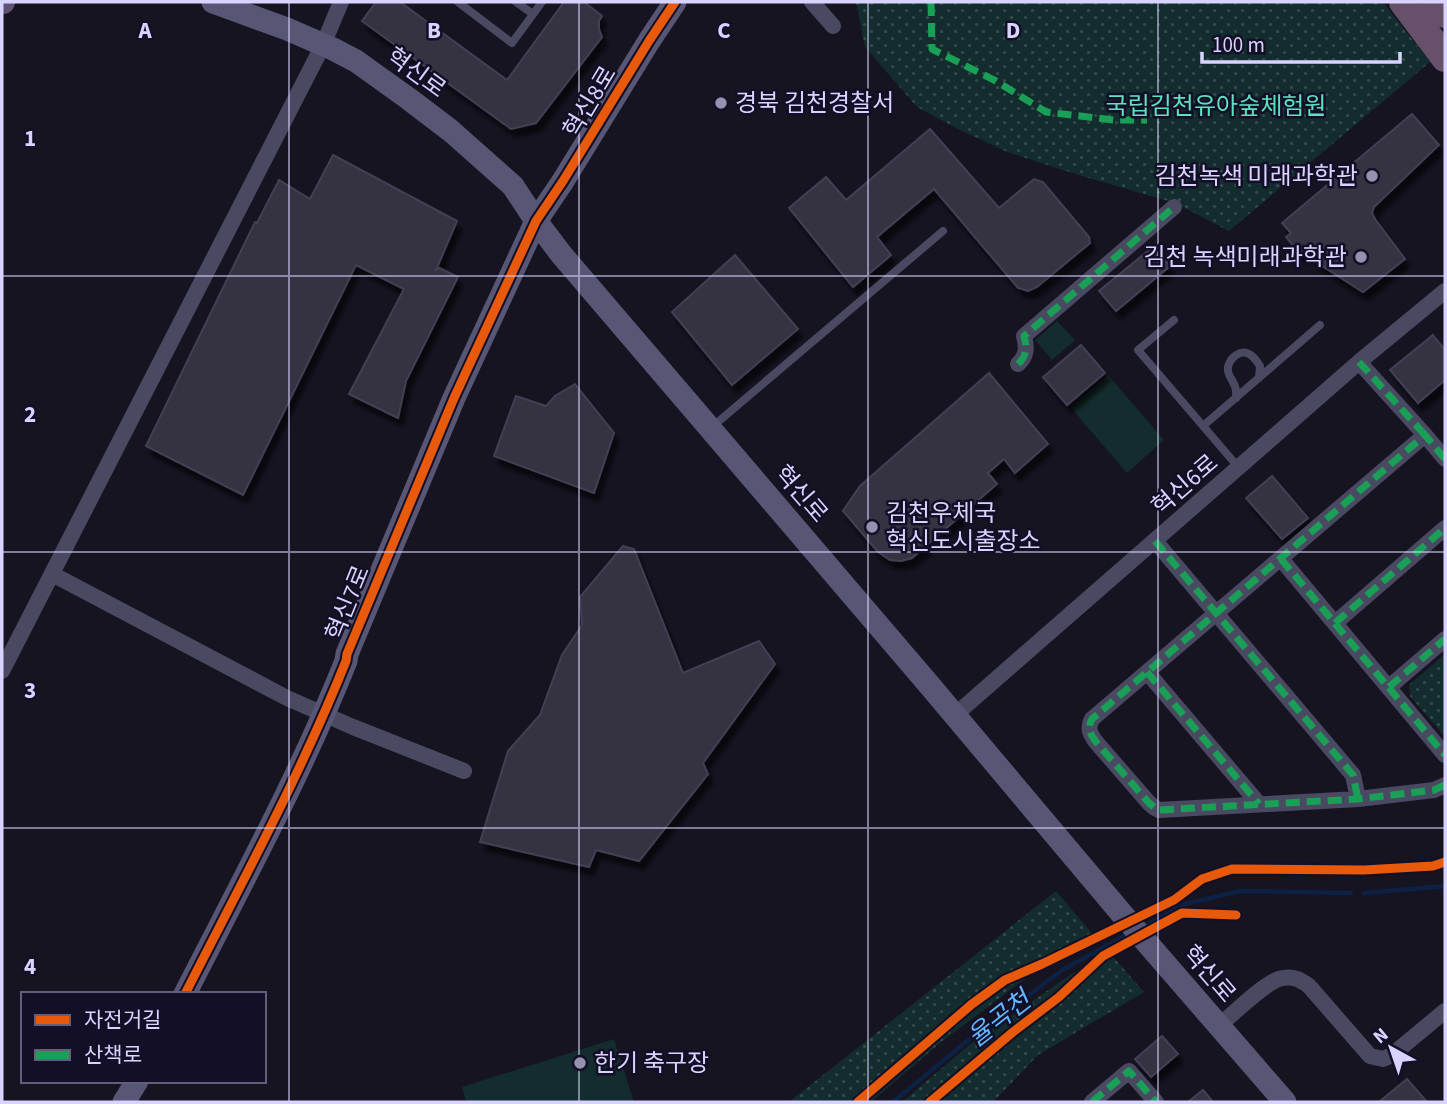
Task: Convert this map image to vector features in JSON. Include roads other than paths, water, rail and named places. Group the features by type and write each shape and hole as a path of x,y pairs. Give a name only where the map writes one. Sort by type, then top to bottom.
{"highway":[{"path":"1403,2 1445,58"},
{"path":"1436,2 1445,14"}],"main road":[{"name":"혁신로","path":"213,2 287,29 356,61 451,131 513,186 561,254 1150,947 1286,1102"},
{"name":"혁신8로","path":"536,221 675,2"},
{"name":"혁신7로","path":"186,992 289,792 325,714 347,654 454,398 536,221"},
{"path":"124,1102 135,1083"}],"street":[{"path":"2,671 323,45 341,2"},
{"path":"812,2 833,26"},
{"path":"1018,364 1024,358 1026,350 1024,336 1174,208"},
{"name":"혁신6로","path":"955,715 1445,290"},
{"path":"1359,362 1445,459"},
{"path":"1425,435 1092,719 1089,730 1096,742 1155,808 1358,799 1434,790 1445,785"},
{"path":"1335,623 1445,528"},
{"path":"1155,541 1353,775 1358,799"},
{"path":"1281,559 1445,755"},
{"path":"52,574 274,692 464,771"},
{"path":"1389,687 1445,639"},
{"path":"1147,672 1259,804"},
{"path":"1219,1026 1269,984 1281,978 1298,978 1309,986 1370,1056 1383,1059 1392,1055 1445,1011"},
{"path":"1092,1102 1129,1071 1156,1102"}],"lane":[{"path":"458,2 512,43 542,2"},
{"path":"516,2 533,14"},
{"path":"710,429 943,231"},
{"path":"1174,320 1138,350 1239,468"},
{"path":"1203,426 1320,325"},
{"path":"1236,398 1237,388 1227,369 1232,358 1244,352 1250,354 1260,366 1259,378"}],"waterway":[{"name":"율곡천","path":"1364,893 1445,886"},
{"name":"율곡천","path":"1142,927 1185,904 1240,891 1351,893"},
{"name":"율곡천","path":"893,1102 966,1042 1064,969 1128,934"}],"place":[{"name":"경북 김천경찰서","path":"721,103"},
{"name":"김천녹색 미래과학관","path":"1372,176"},
{"name":"김천 녹색미래과학관","path":"1361,257"},
{"name":"김천우체국 혁신도시출장소","path":"872,527"},
{"name":"한기 축구장","path":"580,1063"}],"park label":[{"name":"국립김천유아숲체험원","path":"1216,106"}]}
